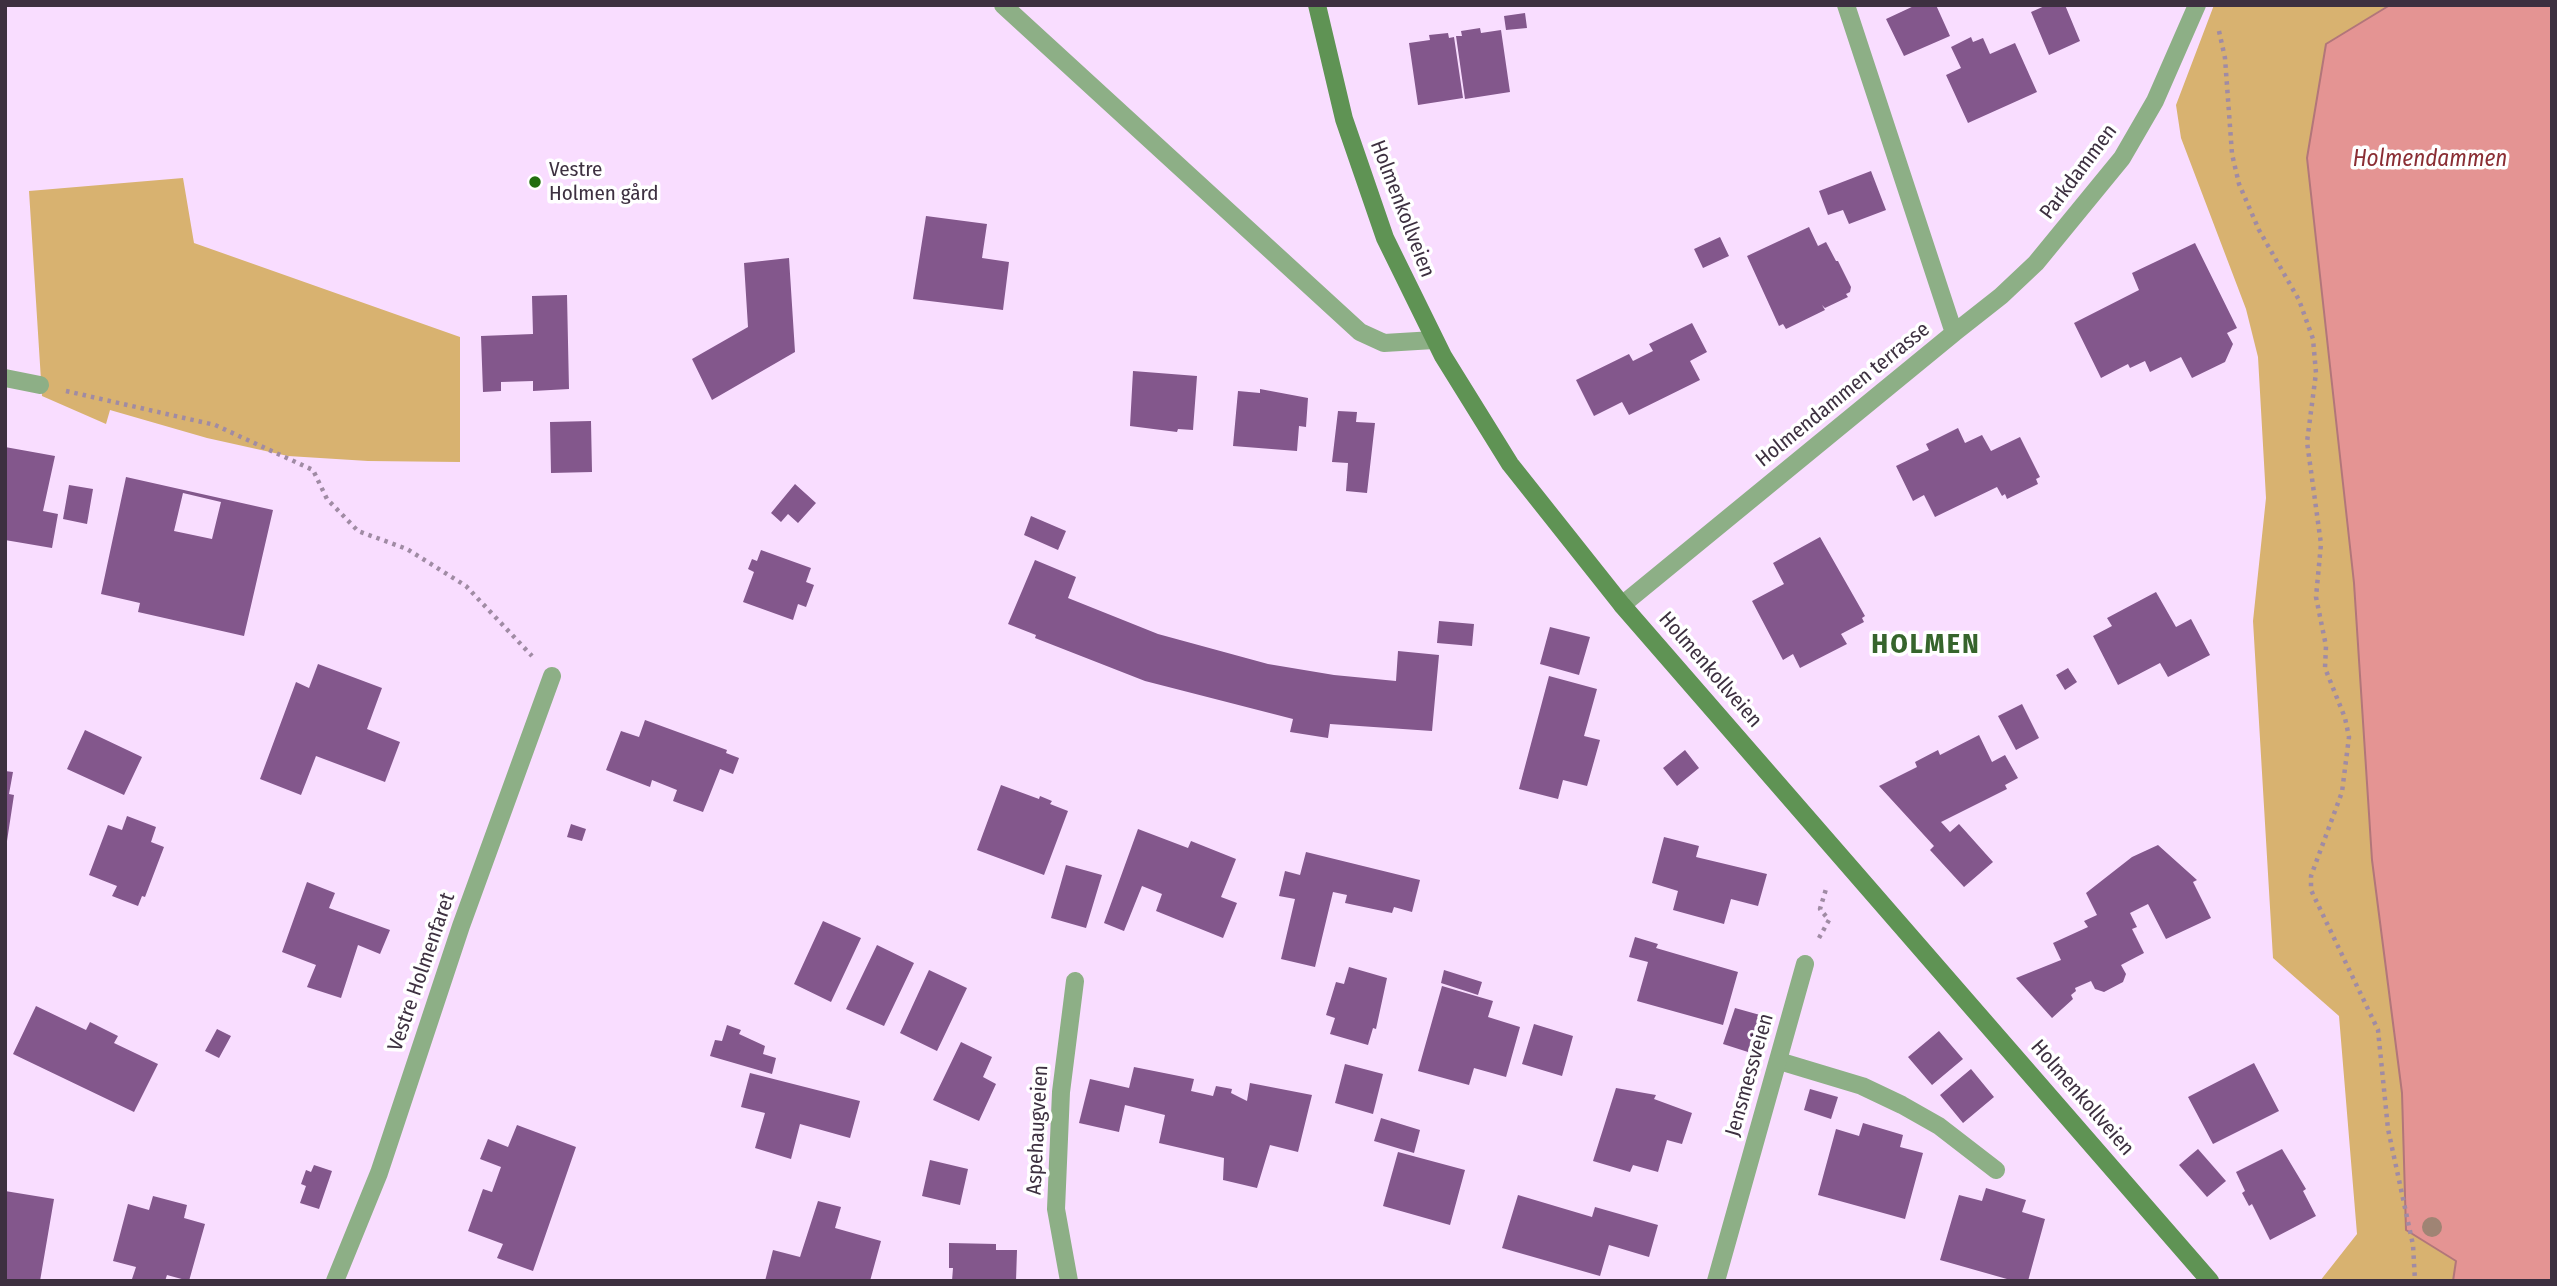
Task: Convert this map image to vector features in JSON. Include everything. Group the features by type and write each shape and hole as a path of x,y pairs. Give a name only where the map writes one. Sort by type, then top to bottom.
{"main road":[{"name":"Holmenkollveien","path":"1317,5 1344,119 1374,208 1434,340 1459,385 1510,464 1622,605 2210,1281"}],"street":[{"path":"1003,5 1360,332 1384,343 1434,340"},
{"path":"1024,5 1041,41"},
{"name":"Holmendammen terrasse","path":"1622,605 1954,333 1846,5"},
{"name":"Parkdammen","path":"1954,333 2001,296 2036,263 2122,158 2155,101 2197,5"},
{"path":"5,378 40,385"},
{"name":"Vestre Holmenfaret","path":"335,1281 379,1173 461,926 552,677"},
{"name":"Jensmessveien","path":"1716,1281 1805,964"},
{"name":"Aspehaugveien","path":"1069,1281 1056,1209 1061,1091 1075,981"},
{"path":"1779,1060 1862,1087 1902,1104 1939,1126 1996,1170"}],"path":[{"path":"2217,24 2225,58 2232,154 2239,184 2259,230 2299,300 2313,339 2316,373 2307,442 2321,544 2316,597 2326,646 2325,668 2345,718 2349,737 2342,792 2311,876 2311,890 2378,1030 2388,1129 2413,1245 2415,1281"},
{"path":"40,385 215,425 313,470 327,499 358,531 407,549 466,586 552,677"},
{"path":"1805,964 1829,920 1820,909 1826,890"}],"shaded area":[{"path":"2214,5 2390,5 2326,44 2307,158 2354,583 2372,860 2402,1093 2406,1230 2457,1262 2453,1281 2320,1281 2357,1234 2339,1016 2273,958 2253,621 2266,498 2258,357 2246,309 2181,138 2176,105"},
{"path":"183,178 194,243 460,337 460,462 368,461 288,456 207,438 110,410 106,424 42,396 29,191"}],"water":[{"name":"Holmendammen","path":"2390,5 2552,5 2552,1281 2453,1281 2456,1261 2406,1230 2402,1093 2372,860 2354,583 2307,158 2326,44"}],"building":[{"path":"1916,5 1936,5 1950,36 1904,56 1886,19"},
{"path":"2047,5 2065,5 2080,41 2049,55 2031,12"},
{"path":"1525,13 1527,28 1506,30 1504,16"},
{"path":"1480,28 1481,33 1501,30 1510,92 1465,99 1456,36 1462,36 1461,31"},
{"path":"1448,33 1449,38 1454,37 1463,98 1418,105 1409,43 1430,40 1429,35"},
{"path":"1971,37 1973,42 1983,38 1990,54 2015,43 2037,92 1968,123 1946,75 1961,68 1951,47"},
{"path":"1871,171 1886,210 1849,224 1843,210 1828,215 1819,191"},
{"path":"926,216 987,224 982,258 1009,262 1003,310 913,299"},
{"path":"1809,227 1818,246 1826,242 1838,261 1851,287 1850,292 1846,294 1848,297 1825,308 1822,305 1825,310 1786,329 1783,324 1779,326 1747,256"},
{"path":"1720,237 1729,256 1703,268 1694,249"},
{"path":"2195,243 2237,328 2227,333 2233,344 2225,362 2192,378 2181,357 2150,372 2145,361 2130,368 2128,364 2101,378 2074,323 2139,290 2132,273"},
{"path":"789,258 795,352 712,400 692,359 748,327 744,263"},
{"path":"567,295 569,389 533,391 533,381 501,382 501,391 483,392 481,336 533,334 532,296"},
{"path":"1692,323 1707,352 1690,361 1700,380 1629,415 1622,402 1594,416 1576,380 1629,354 1633,361 1653,351 1649,344"},
{"path":"1133,371 1197,376 1193,430 1178,429 1177,432 1130,426"},
{"path":"1260,389 1308,398 1306,427 1299,426 1297,451 1233,446 1238,391 1260,393"},
{"path":"1338,411 1357,412 1356,422 1375,423 1367,493 1346,491 1348,463 1332,462"},
{"path":"591,421 592,472 551,473 550,422"},
{"path":"1958,428 1965,443 1982,435 1991,451 2020,437 2040,477 2036,479 2038,484 2007,499 1997,487 1935,517 1924,495 1913,501 1896,466 1929,450 1926,444"},
{"path":"5,447 55,456 43,511 58,514 52,548 5,540"},
{"path":"126,477 273,510 244,636 138,612 140,603 101,594","holes":["183,493 221,502 212,539 174,531"]},
{"path":"795,484 816,503 798,523 788,514 781,522 771,513"},
{"path":"69,485 93,489 87,524 63,519"},
{"path":"1031,516 1066,531 1058,550 1024,535"},
{"path":"1820,537 1865,616 1862,618 1864,622 1841,634 1847,644 1800,668 1793,654 1783,660 1752,601 1784,584 1773,563"},
{"path":"761,550 811,568 806,582 814,585 806,607 798,604 793,620 743,602 754,572 748,569 752,559 757,561"},
{"path":"1035,560 1076,577 1068,598 1158,634 1268,664 1334,675 1396,681 1398,651 1439,655 1432,731 1330,724 1328,738 1290,732 1293,719 1145,681 1035,638 1036,635 1008,624"},
{"path":"2156,592 2176,627 2191,619 2210,655 2168,677 2160,663 2118,685 2093,636 2112,626 2107,618"},
{"path":"1439,621 1474,624 1472,646 1437,643"},
{"path":"1550,627 1590,637 1579,675 1540,664"},
{"path":"318,664 382,688 367,729 400,742 385,782 316,756 301,795 260,779 296,682 309,688"},
{"path":"2068,668 2077,682 2065,690 2056,675"},
{"path":"1549,676 1597,689 1584,736 1600,740 1587,786 1563,780 1558,799 1519,789"},
{"path":"2022,704 2039,738 2016,750 1998,716"},
{"path":"645,720 727,750 726,753 739,758 733,774 720,769 703,812 673,801 677,790 652,780 650,787 606,770 621,731 639,737"},
{"path":"85,730 142,757 124,795 67,769"},
{"path":"1979,735 1992,762 2005,755 2018,778 2005,785 2007,789 1941,822 1950,832 1959,824 1993,862 1964,887 1930,850 1934,846 1879,786 1917,767 1915,762 1938,750 1940,755"},
{"path":"1685,750 1699,768 1677,786 1663,768"},
{"path":"5,771 13,772 9,794 14,795 7,841"},
{"path":"1001,785 1039,799 1040,796 1052,801 1050,804 1068,811 1044,875 977,850"},
{"path":"127,816 156,827 151,842 164,847 145,897 142,896 138,906 112,896 117,886 89,875 108,825 122,830"},
{"path":"571,824 586,829 582,841 567,837"},
{"path":"1138,829 1188,848 1191,841 1236,859 1221,897 1237,903 1223,938 1156,911 1162,894 1142,886 1124,931 1104,923"},
{"path":"1664,837 1699,846 1696,857 1767,874 1758,906 1731,899 1724,924 1673,910 1678,891 1652,883"},
{"path":"2158,845 2197,880 2193,882 2211,918 2166,939 2148,904 2130,913 2137,927 2132,929 2144,953 2121,965 2126,974 2123,982 2104,992 2095,989 2091,981 2075,988 2076,991 2071,995 2073,999 2052,1018 2016,978 2061,960 2053,943 2088,927 2084,921 2097,915 2086,893 2132,857"},
{"path":"1306,852 1420,880 1412,912 1394,907 1392,913 1345,903 1347,895 1333,892 1315,967 1281,959 1295,899 1279,896 1285,871 1300,875"},
{"path":"1066,865 1102,875 1086,928 1051,918"},
{"path":"307,882 335,893 329,908 390,930 380,954 358,945 341,998 307,987 316,965 282,952"},
{"path":"823,921 861,938 831,1002 794,984"},
{"path":"1635,937 1658,944 1656,948 1738,972 1723,1025 1637,1001 1648,962 1629,957"},
{"path":"877,945 914,963 884,1026 846,1009"},
{"path":"1349,967 1387,978 1376,1029 1373,1028 1368,1045 1330,1034 1335,1018 1326,1015 1336,982 1344,984"},
{"path":"929,970 967,988 937,1051 900,1033"},
{"path":"1444,970 1482,982 1478,995 1441,983"},
{"path":"1442,986 1493,1001 1488,1017 1520,1027 1506,1077 1474,1068 1469,1085 1418,1071"},
{"path":"36,1006 86,1030 90,1022 118,1036 114,1043 158,1064 134,1112 13,1054"},
{"path":"1735,1008 1760,1015 1748,1052 1723,1044"},
{"path":"1534,1024 1573,1036 1562,1076 1522,1064"},
{"path":"727,1025 741,1030 739,1034 765,1046 763,1054 776,1058 772,1074 710,1056 715,1040 722,1041"},
{"path":"217,1029 231,1036 219,1058 205,1051"},
{"path":"1939,1031 1963,1059 1932,1085 1908,1057"},
{"path":"961,1042 992,1057 983,1077 996,1084 979,1121 933,1100"},
{"path":"2254,1063 2279,1111 2213,1144 2188,1097"},
{"path":"1345,1064 1383,1074 1373,1114 1335,1103"},
{"path":"1134,1067 1194,1079 1191,1091 1213,1096 1216,1086 1232,1089 1231,1093 1247,1101 1250,1083 1312,1095 1298,1152 1270,1145 1257,1188 1223,1180 1224,1158 1159,1143 1165,1115 1125,1105 1119,1132 1079,1123 1090,1079 1129,1088"},
{"path":"1971,1069 1994,1097 1963,1123 1940,1095"},
{"path":"750,1073 860,1101 850,1138 800,1124 791,1159 755,1148 765,1113 741,1107"},
{"path":"1616,1088 1656,1095 1654,1099 1692,1113 1682,1144 1667,1140 1658,1172 1633,1165 1630,1172 1593,1161"},
{"path":"1810,1089 1838,1097 1831,1119 1804,1110"},
{"path":"1381,1118 1420,1130 1414,1153 1374,1141"},
{"path":"1863,1123 1903,1135 1900,1147 1923,1153 1905,1219 1818,1195 1836,1129 1859,1136"},
{"path":"517,1125 576,1147 533,1271 497,1258 503,1244 468,1231 483,1189 492,1192 501,1167 480,1159 488,1139 508,1147"},
{"path":"2198,1149 2226,1181 2207,1197 2179,1165"},
{"path":"2282,1149 2306,1189 2303,1191 2316,1216 2270,1240 2252,1204 2249,1206 2242,1193 2245,1191 2236,1172"},
{"path":"1398,1152 1465,1170 1450,1225 1383,1206"},
{"path":"930,1160 968,1169 960,1205 922,1196"},
{"path":"314,1165 332,1171 319,1209 300,1203 306,1186 301,1184 306,1170 311,1172"},
{"path":"1986,1188 2026,1200 2022,1212 2045,1219 2028,1281 2014,1281 1940,1260 1959,1195 1982,1201"},
{"path":"5,1191 54,1199 40,1281 5,1281"},
{"path":"1518,1195 1592,1217 1595,1207 1658,1225 1649,1257 1609,1245 1600,1276 1502,1248"},
{"path":"153,1196 187,1205 184,1218 205,1224 189,1281 167,1275 165,1281 137,1281 132,1279 136,1267 113,1261 128,1204 149,1210"},
{"path":"818,1201 841,1207 835,1228 881,1241 870,1281 765,1281 773,1250 800,1257"},
{"path":"949,1243 996,1244 996,1250 1017,1250 1016,1281 952,1281"}],"place":[{"name":"Vestre Holmen gård","path":"535,182"}],"district":[{"name":"HOLMEN","path":"1926,645"}]}
